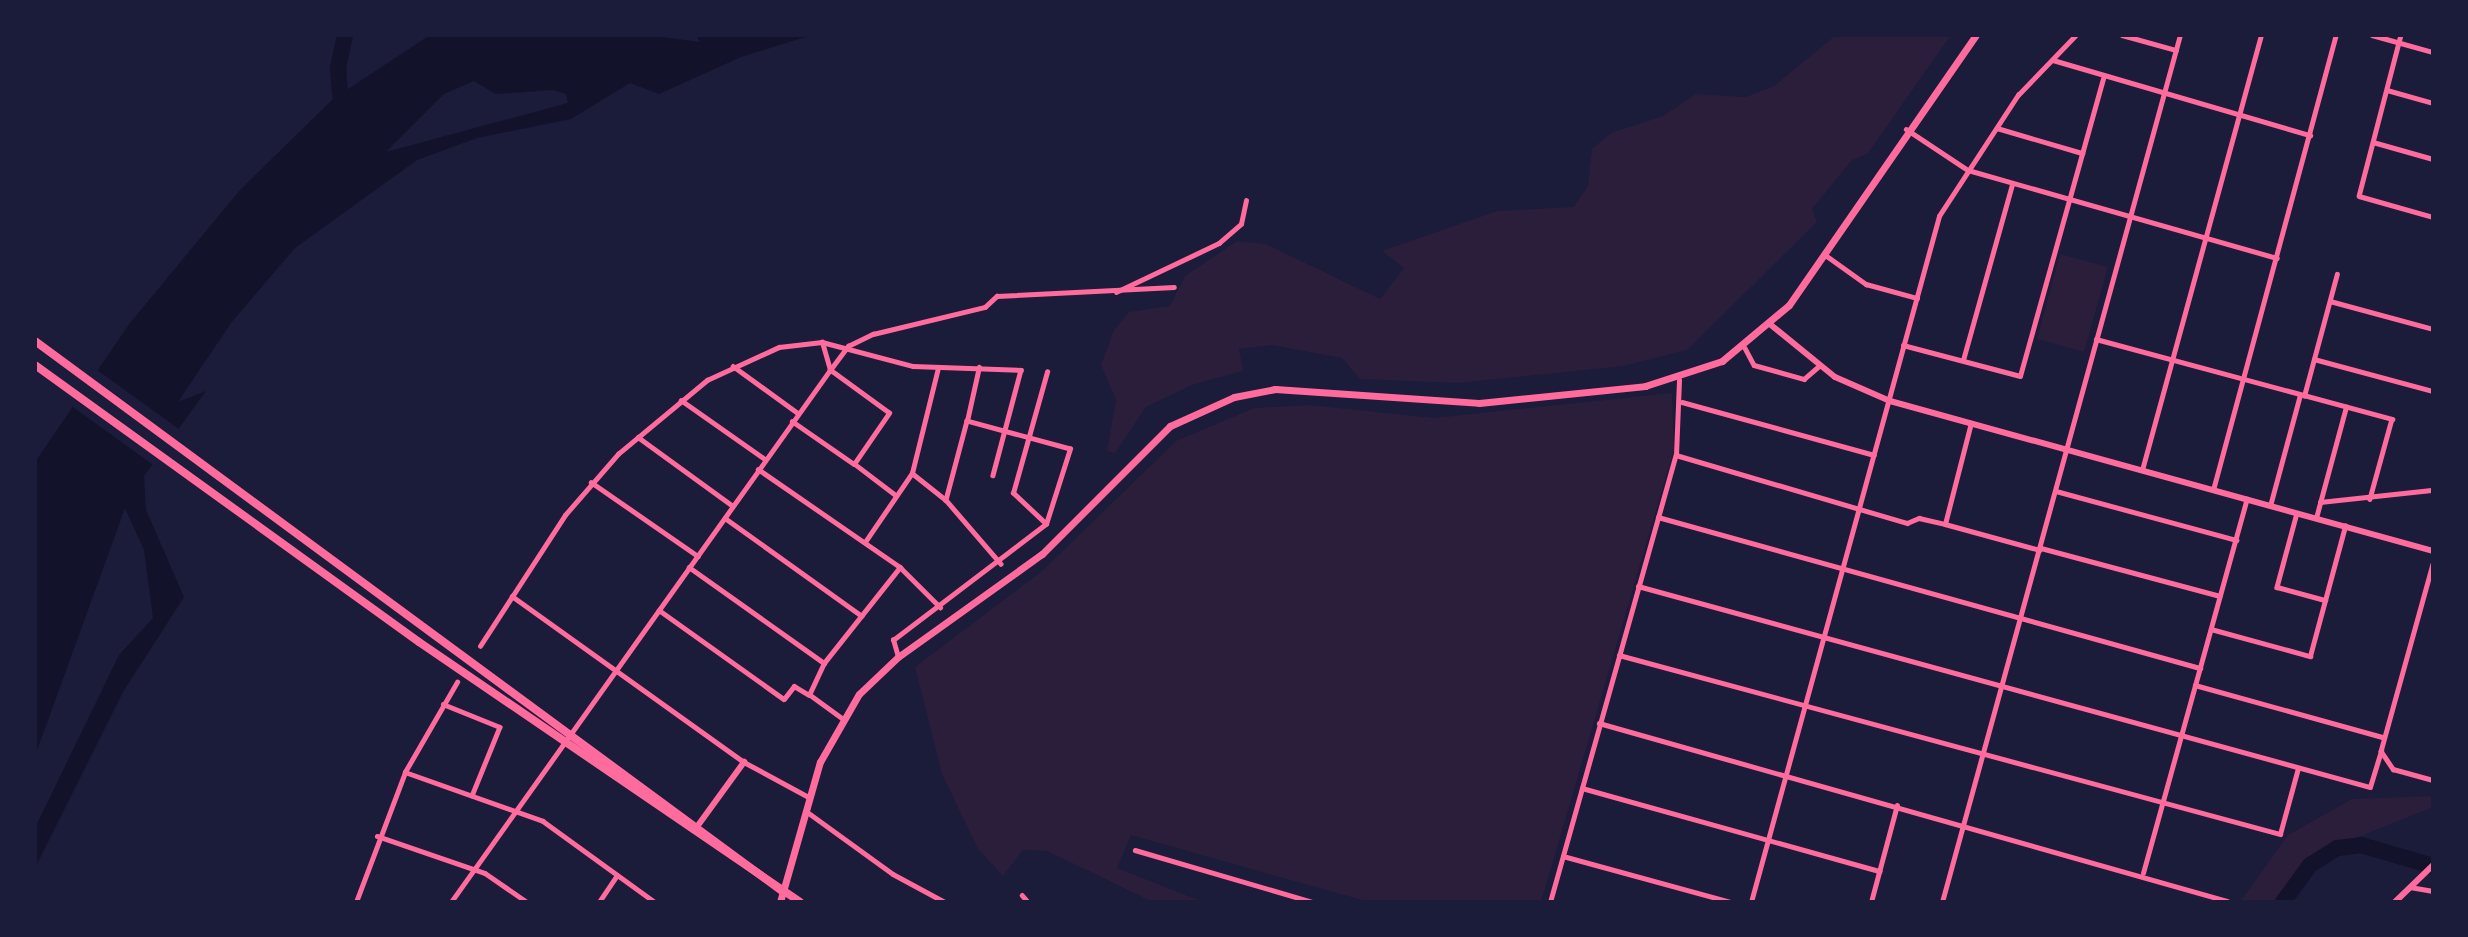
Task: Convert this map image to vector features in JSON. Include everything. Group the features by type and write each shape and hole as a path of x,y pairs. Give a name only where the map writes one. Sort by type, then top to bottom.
{"highway":[{"path":"35,341 573,731 699,824 782,891"},
{"path":"35,365 419,642 800,902"}],"main road":[{"path":"780,902 807,796 841,718 898,657 1042,554 1170,426 1234,397 1299,389 1479,403 1679,380 1745,348 1771,325 1824,254 1906,129 1976,35"}],"street":[{"path":"1751,902 1939,216 1997,128 2076,35"},
{"path":"2122,35 2176,50"},
{"path":"1942,902 2180,35"},
{"path":"2142,470 2261,35"},
{"path":"2213,490 2336,35"},
{"path":"2372,35 2433,52"},
{"path":"2402,35 2359,196 2433,217"},
{"path":"2053,60 2103,79 2310,135"},
{"path":"1903,345 2020,376 2103,79"},
{"path":"2387,90 2433,103"},
{"path":"1997,128 2082,153"},
{"path":"1906,129 1968,170 2277,258"},
{"path":"2373,142 2433,159"},
{"path":"1963,360 2012,184"},
{"path":"1112,294 1219,243 1241,224 1246,201"},
{"path":"1824,254 1866,284 1917,298"},
{"path":"2270,506 2337,274"},
{"path":"451,902 848,346 873,334 985,307 997,296 1112,294 1174,287"},
{"path":"2330,301 2433,329"},
{"path":"1771,325 1819,366 1890,401 2433,551"},
{"path":"2096,339 2392,419 2370,499"},
{"path":"822,342 830,370 889,414 854,464"},
{"path":"480,646 591,482 637,436 681,400 732,366 779,347 822,342 938,368 1021,370 993,475"},
{"path":"1745,348 1755,365 1804,379 1819,366"},
{"path":"2314,359 2433,391"},
{"path":"732,366 798,413"},
{"path":"946,500 979,367"},
{"path":"865,542 912,473 938,368"},
{"path":"1046,524 1013,494 1048,372"},
{"path":"1550,902 1676,455 1682,402 1679,380"},
{"path":"681,400 765,459"},
{"path":"1682,402 1874,455"},
{"path":"2316,518 2346,407"},
{"path":"792,421 896,496"},
{"path":"898,657 893,640 1001,564 1046,524 1070,449 967,421"},
{"path":"1945,524 1971,423"},
{"path":"637,436 733,506"},
{"path":"1676,455 1907,523 1919,519 1945,524 2220,596"},
{"path":"758,469 900,567 940,607"},
{"path":"912,473 946,500 1001,564"},
{"path":"591,482 698,556"},
{"path":"2320,502 2370,499 2433,490"},
{"path":"2056,491 2236,540"},
{"path":"2143,873 2247,499"},
{"path":"2297,513 2277,587 2325,600"},
{"path":"1658,517 2200,668"},
{"path":"725,518 862,616"},
{"path":"2211,629 2310,656 2345,526"},
{"path":"1638,586 2370,787 2433,564"},
{"path":"689,567 824,663"},
{"path":"809,695 824,663 900,567"},
{"path":"512,596 744,762 807,796"},
{"path":"659,610 784,699 794,686 841,718"},
{"path":"1619,655 2280,834 2298,768"},
{"path":"356,902 377,836 405,772 457,682"},
{"path":"2195,685 2382,737"},
{"path":"443,704 500,727 472,796"},
{"path":"1600,723 2143,873 2227,901"},
{"path":"2381,751 2393,769 2433,780"},
{"path":"699,824 744,762"},
{"path":"405,772 543,821 655,902"},
{"path":"1582,788 1880,871"},
{"path":"1871,902 1898,805"},
{"path":"804,809 893,874 945,902"},
{"path":"377,836 474,869 527,902"},
{"path":"1135,850 1313,902"},
{"path":"1563,856 1731,902"},
{"path":"2395,902 2433,865"},
{"path":"599,902 617,875"},
{"path":"2409,887 2433,891"},
{"path":"1022,895 1028,902"}],"shaded area":[{"path":"430,35 646,35 700,42 696,35 812,35 741,57 659,94 630,83 571,119 477,138 417,160 295,248 231,323 178,402 206,391 144,476 146,510 184,597 123,692 35,868 35,828 119,655 153,618 144,550 125,508 35,756 35,462 130,323 240,190 333,99","holes":["474,81 496,94 553,90 566,94 568,103 386,152 444,94"]},
{"path":"1836,35 1951,35 1868,153 1851,161 1812,209 1817,222 1687,350 1623,366 1458,383 1360,379 1342,358 1272,345 1239,349 1243,371 1194,384 1146,407 1115,453 1107,451 1116,400 1101,365 1114,330 1129,312 1170,306 1185,276 1237,241 1266,244 1380,299 1404,268 1382,251 1497,211 1574,207 1588,186 1592,149 1611,133 1663,116 1696,94 1746,97 1774,86"},
{"path":"2060,254 2108,267 2084,352 2037,339"},
{"path":"1672,393 1674,449 1541,902 1369,902 1131,835 1117,868 1203,902 1153,902 1047,851 1023,850 1003,876 978,849 942,774 915,667 1041,572 1176,441 1254,408 1309,405 1434,418"},
{"path":"2433,796 2433,807 2311,856 2277,902 2240,902 2288,835 2352,799"}],"pier":[{"path":"93,367 183,432 156,467 66,402"}],"waterway":[{"path":"342,117 338,68 345,35"},
{"path":"2283,902 2310,865 2337,848 2361,845 2433,866"}]}
